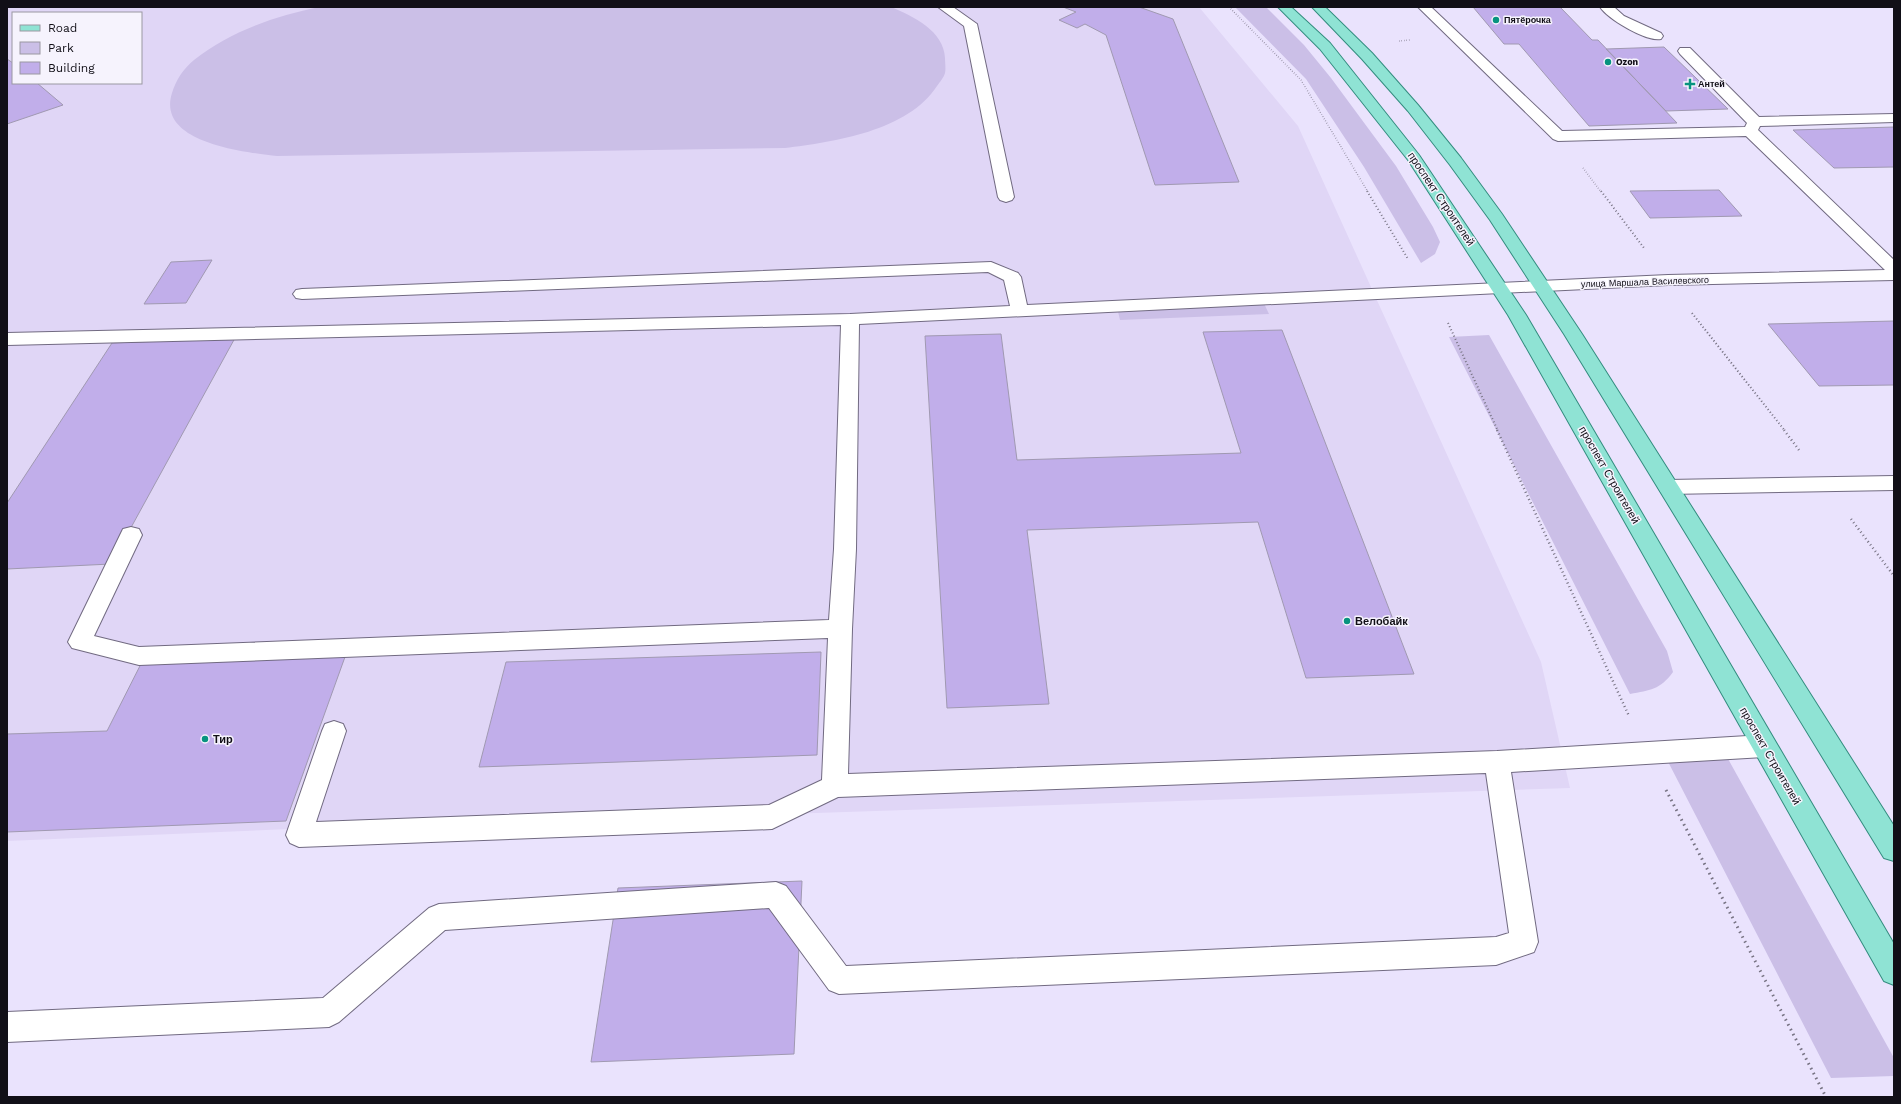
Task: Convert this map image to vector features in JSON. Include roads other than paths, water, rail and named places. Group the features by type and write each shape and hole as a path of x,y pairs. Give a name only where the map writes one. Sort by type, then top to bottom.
{"main road":[{"name":"проспект Строителей","path":"1284,7 1325,46 1414,158 1499,288 1894,972"},
{"path":"1318,7 1357,44 1454,157 1543,286 1894,850"}],"street":[{"path":"944,7 970,24 1006,197"},
{"path":"1424,7 1558,136 1753,127 1894,118"},
{"path":"1606,7 1619,19 1656,36"},
{"path":"1685,51 1753,127 1894,269"},
{"path":"302,294 991,267 1012,277 1020,312"},
{"name":"улица Маршала Василевского","path":"10,342 850,319 1430,293 1499,288 1668,280 1894,275"},
{"path":"835,786 840,629 845,549 850,319"},
{"path":"1668,487 1894,484"},
{"path":"131,535 80,642 139,656 840,629"},
{"path":"334,731 299,835 772,817 835,786 1497,762 1764,746"},
{"path":"7,1027 329,1012 439,917 776,895 839,980 1496,951 1524,942 1497,762"}],"place":[{"name":"Пятёрочка","path":"1496,20"},
{"name":"Ozon","path":"1608,62"},
{"name":"Антей","path":"1690,84"},
{"name":"Велобайк","path":"1347,621"},
{"name":"Тир","path":"205,739"}]}
